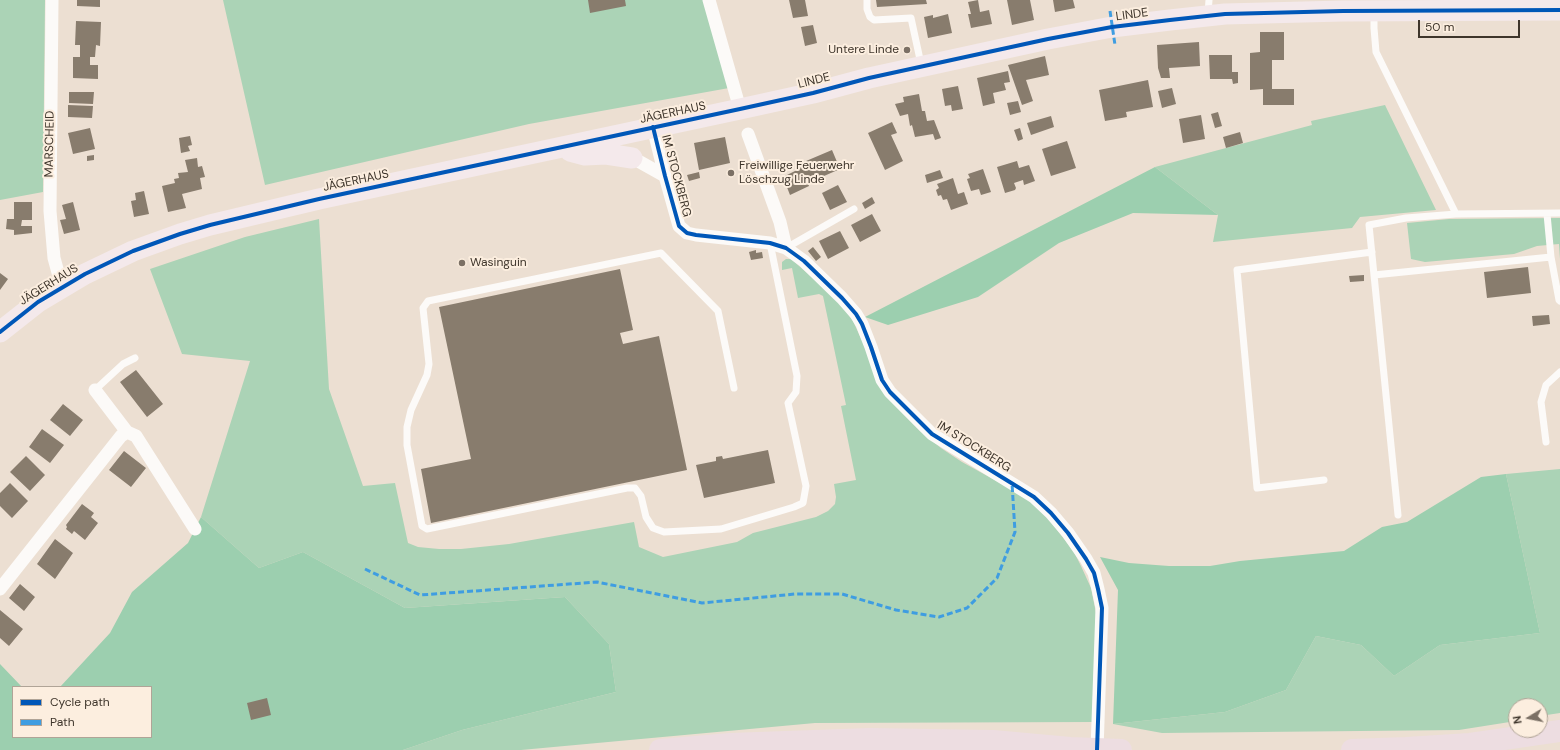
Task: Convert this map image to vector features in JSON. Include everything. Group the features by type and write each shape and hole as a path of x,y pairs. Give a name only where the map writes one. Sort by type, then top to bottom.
{"highway":[{"path":"1352,750 1470,744 1560,731"},
{"path":"660,750 738,744 870,739 993,741 1103,750"}],"main road":[{"name":"LINDE","path":"740,109 921,66 1048,39 1209,8 1343,6 1374,11 1560,10"},
{"name":"JÄGERHAUS","path":"0,332 20,315 62,287 85,274 133,251 203,227 304,202 740,109"},
{"path":"556,148 585,154 632,158"}],"street":[{"name":"MARSCHEID","path":"52,0 50,211 54,258 62,287"},
{"path":"709,0 740,109"},
{"name":"IM STOCKBERG","path":"653,127 679,226 687,233 770,243 786,248 804,261 842,298 856,314 862,324 882,380 890,392 932,434 1034,497 1055,518 1086,559 1094,573 1102,608 1103,750"},
{"path":"748,134 780,222 786,248"},
{"name":"IM STOCKBERG","path":"632,158 665,176"},
{"path":"95,390 127,432 136,436 195,529"},
{"path":"0,589 121,436 127,432"}],"lane":[{"path":"867,0 867,9 870,17 874,20 911,18 921,66"},
{"path":"1374,11 1376,52 1456,214"},
{"path":"786,248 854,209"},
{"path":"1398,515 1369,225 1406,218 1456,214 1560,213"},
{"path":"1547,214 1551,257 1558,300 1560,301"},
{"path":"734,388 718,311 662,252 428,301 423,308 429,364 427,375 411,410 407,427 407,445 422,526 427,529 626,488 635,488 641,496 646,517 653,528 664,532 721,529 803,503 806,486 788,403 796,392 797,376 770,243"},
{"path":"1324,480 1257,488 1237,270 1372,252"},
{"path":"1374,275 1551,257"},
{"path":"95,390 123,364 135,358"},
{"path":"1546,442 1541,402 1546,385 1560,372"}],"green space":[{"path":"0,0 45,0 43,192 0,200"},
{"path":"223,0 707,0 729,88 529,124 265,185"},
{"path":"1385,105 1436,210 1360,217 1352,228 1213,242 1218,215 1155,167 1312,125 1311,121"},
{"path":"1155,167 1218,215 1133,213 1059,243 978,297 888,325 865,317"},
{"path":"1560,218 1560,259 1559,244 1537,246 1514,254 1425,262 1411,259 1407,223 1449,219"},
{"path":"319,219 329,389 363,486 395,483 408,543 418,547 439,549 461,549 509,544 634,522 639,547 663,557 737,542 753,533 816,517 828,511 835,504 836,497 834,484 856,480 841,406 846,405 823,296 819,294 798,298 792,268 782,270 782,262 786,259 791,259 836,298 853,321 889,399 920,431 941,448 962,462 1020,494 1036,506 1051,522 1074,552 1091,588 1096,613 1092,722 815,723 521,750 403,750 462,730 616,692 609,644 565,597 405,608 303,552 259,568 201,517 250,361 182,354 150,269 245,237"},
{"path":"1560,469 1560,713 1548,715 1548,698 1508,698 1508,722 1459,730 1162,733 1113,724 1225,712 1286,690 1316,636 1361,645 1394,676 1440,645 1540,633 1506,474"},
{"path":"1506,474 1540,633 1440,645 1394,676 1361,645 1316,636 1286,690 1225,712 1113,724 1118,590 1100,557 1129,563 1169,566 1210,566 1240,561 1344,551 1382,527 1407,522 1481,477"},
{"path":"201,517 259,568 303,552 405,608 565,597 609,644 616,692 462,730 403,750 0,750 0,664 21,686 12,686 12,738 152,738 152,686 61,686 110,633 132,592 188,543"}],"building":[{"path":"77,0 100,0 100,7 77,6"},
{"path":"588,0 625,0 626,6 590,13"},
{"path":"789,0 805,0 808,16 793,18"},
{"path":"876,0 926,0 927,4 877,7"},
{"path":"978,0 980,12 989,10 992,24 971,28 968,14 971,14 968,2"},
{"path":"1007,0 1030,0 1034,20 1012,25"},
{"path":"1053,0 1073,0 1075,8 1055,12"},
{"path":"948,14 952,33 928,38 924,17 933,15 933,18"},
{"path":"76,21 101,22 100,46 96,45 95,57 90,57 90,65 98,65 98,79 73,78 73,57 80,57 80,45 75,45"},
{"path":"813,25 817,43 805,46 801,27"},
{"path":"1260,32 1284,32 1284,60 1272,60 1272,89 1294,89 1294,105 1263,105 1263,89 1250,90 1250,53 1260,52"},
{"path":"1199,42 1200,66 1169,68 1170,78 1161,78 1158,68 1157,45"},
{"path":"1209,55 1232,55 1232,72 1238,72 1238,83 1233,84 1232,79 1210,79"},
{"path":"1045,56 1049,75 1026,80 1033,101 1022,105 1008,65"},
{"path":"1008,71 1010,82 1004,83 1006,90 993,93 995,103 983,106 977,78"},
{"path":"1148,80 1153,107 1126,112 1127,117 1105,121 1099,90"},
{"path":"958,86 963,109 952,111 951,105 945,106 942,89"},
{"path":"1172,88 1176,104 1162,108 1158,91"},
{"path":"69,92 94,92 93,104 69,103"},
{"path":"919,94 922,111 925,111 927,121 934,120 941,138 935,140 933,134 915,137 912,125 910,126 908,114 900,116 895,104 904,102 903,97"},
{"path":"1018,101 1021,112 1010,115 1007,103"},
{"path":"68,105 93,106 92,118 68,117"},
{"path":"1218,112 1222,126 1215,128 1211,114"},
{"path":"1201,115 1205,139 1183,143 1179,119"},
{"path":"1051,116 1054,127 1031,135 1027,123"},
{"path":"892,122 897,133 891,135 903,161 885,170 868,133"},
{"path":"90,128 95,149 73,154 68,133"},
{"path":"1020,128 1023,139 1018,141 1014,130"},
{"path":"1240,132 1243,143 1226,148 1223,137"},
{"path":"190,136 192,145 188,146 190,151 181,153 179,138"},
{"path":"725,137 730,163 699,170 694,143"},
{"path":"1067,141 1076,168 1051,176 1042,149"},
{"path":"832,150 840,169 808,183 809,186 790,195 783,177 801,168 799,164"},
{"path":"94,155 94,160 87,161 87,156"},
{"path":"197,158 198,167 202,166 205,177 200,178 202,189 182,194 186,208 168,212 162,186 175,183 174,179 179,178 178,173 188,172 185,160"},
{"path":"1017,161 1019,168 1029,165 1035,181 1024,185 1023,180 1014,183 1016,188 1015,190 1005,193 997,167"},
{"path":"983,169 991,192 981,195 979,189 971,191 967,179 970,178 968,174"},
{"path":"940,170 943,178 927,183 925,175"},
{"path":"699,172 700,178 689,181 687,175"},
{"path":"953,178 958,194 964,192 968,204 951,210 947,199 943,200 941,195 938,196 936,190 939,188 937,184"},
{"path":"838,185 847,202 830,210 822,193"},
{"path":"144,191 149,214 134,217 131,201 136,200 135,193"},
{"path":"872,197 875,203 865,209 862,203"},
{"path":"14,202 32,202 32,220 22,220 21,226 32,226 32,233 14,235 14,230 6,229 7,219 14,219"},
{"path":"73,202 80,230 64,234 60,220 66,219 62,205"},
{"path":"872,214 881,231 860,242 851,225"},
{"path":"840,231 849,248 828,259 819,241"},
{"path":"813,247 821,257 816,261 808,251"},
{"path":"756,250 756,253 762,252 763,258 751,260 749,252"},
{"path":"1528,267 1531,293 1487,298 1484,272"},
{"path":"620,269 633,330 620,333 623,344 659,336 687,470 431,523 421,469 471,459 439,307"},
{"path":"0,273 8,279 0,290"},
{"path":"1364,275 1364,281 1350,282 1349,276"},
{"path":"1549,315 1550,324 1533,326 1532,316"},
{"path":"136,370 163,404 147,417 120,382"},
{"path":"63,404 83,420 70,436 50,420"},
{"path":"42,429 64,445 50,463 29,447"},
{"path":"768,450 775,483 704,498 696,465 716,461 716,457 722,456 723,459"},
{"path":"124,451 146,468 131,487 109,470"},
{"path":"26,456 45,475 30,491 10,472"},
{"path":"10,483 28,501 12,518 0,506 0,493"},
{"path":"82,504 94,513 91,517 98,523 85,540 74,531 72,534 66,529 66,525"},
{"path":"55,539 73,553 55,579 37,564"},
{"path":"20,584 35,597 24,611 9,598"},
{"path":"0,610 23,629 9,646 0,638"},
{"path":"267,698 271,715 251,720 247,703"}],"marked path":[{"path":"1110,11 1115,45"},
{"path":"365,569 420,595 597,582 702,603 795,594 842,594 896,610 939,617 967,608 997,578 1015,532 1012,483"}],"cycle path":[{"path":"0,332 38,302 85,274 133,251 210,225 319,199 813,93 869,78 1048,39 1112,27 1225,14 1343,11 1560,10"},
{"path":"653,127 679,226 687,233 696,235 770,243 786,248 804,261 842,298 856,314 862,324 882,380 890,392 932,434 1034,497 1051,513 1068,533 1094,573 1102,608 1097,750"}],"place":[{"name":"Untere Linde","path":"907,50"},
{"name":"Freiwillige Feuerwehr Löschzug Linde","path":"731,173"},
{"name":"Wasinguin","path":"462,263"}]}
